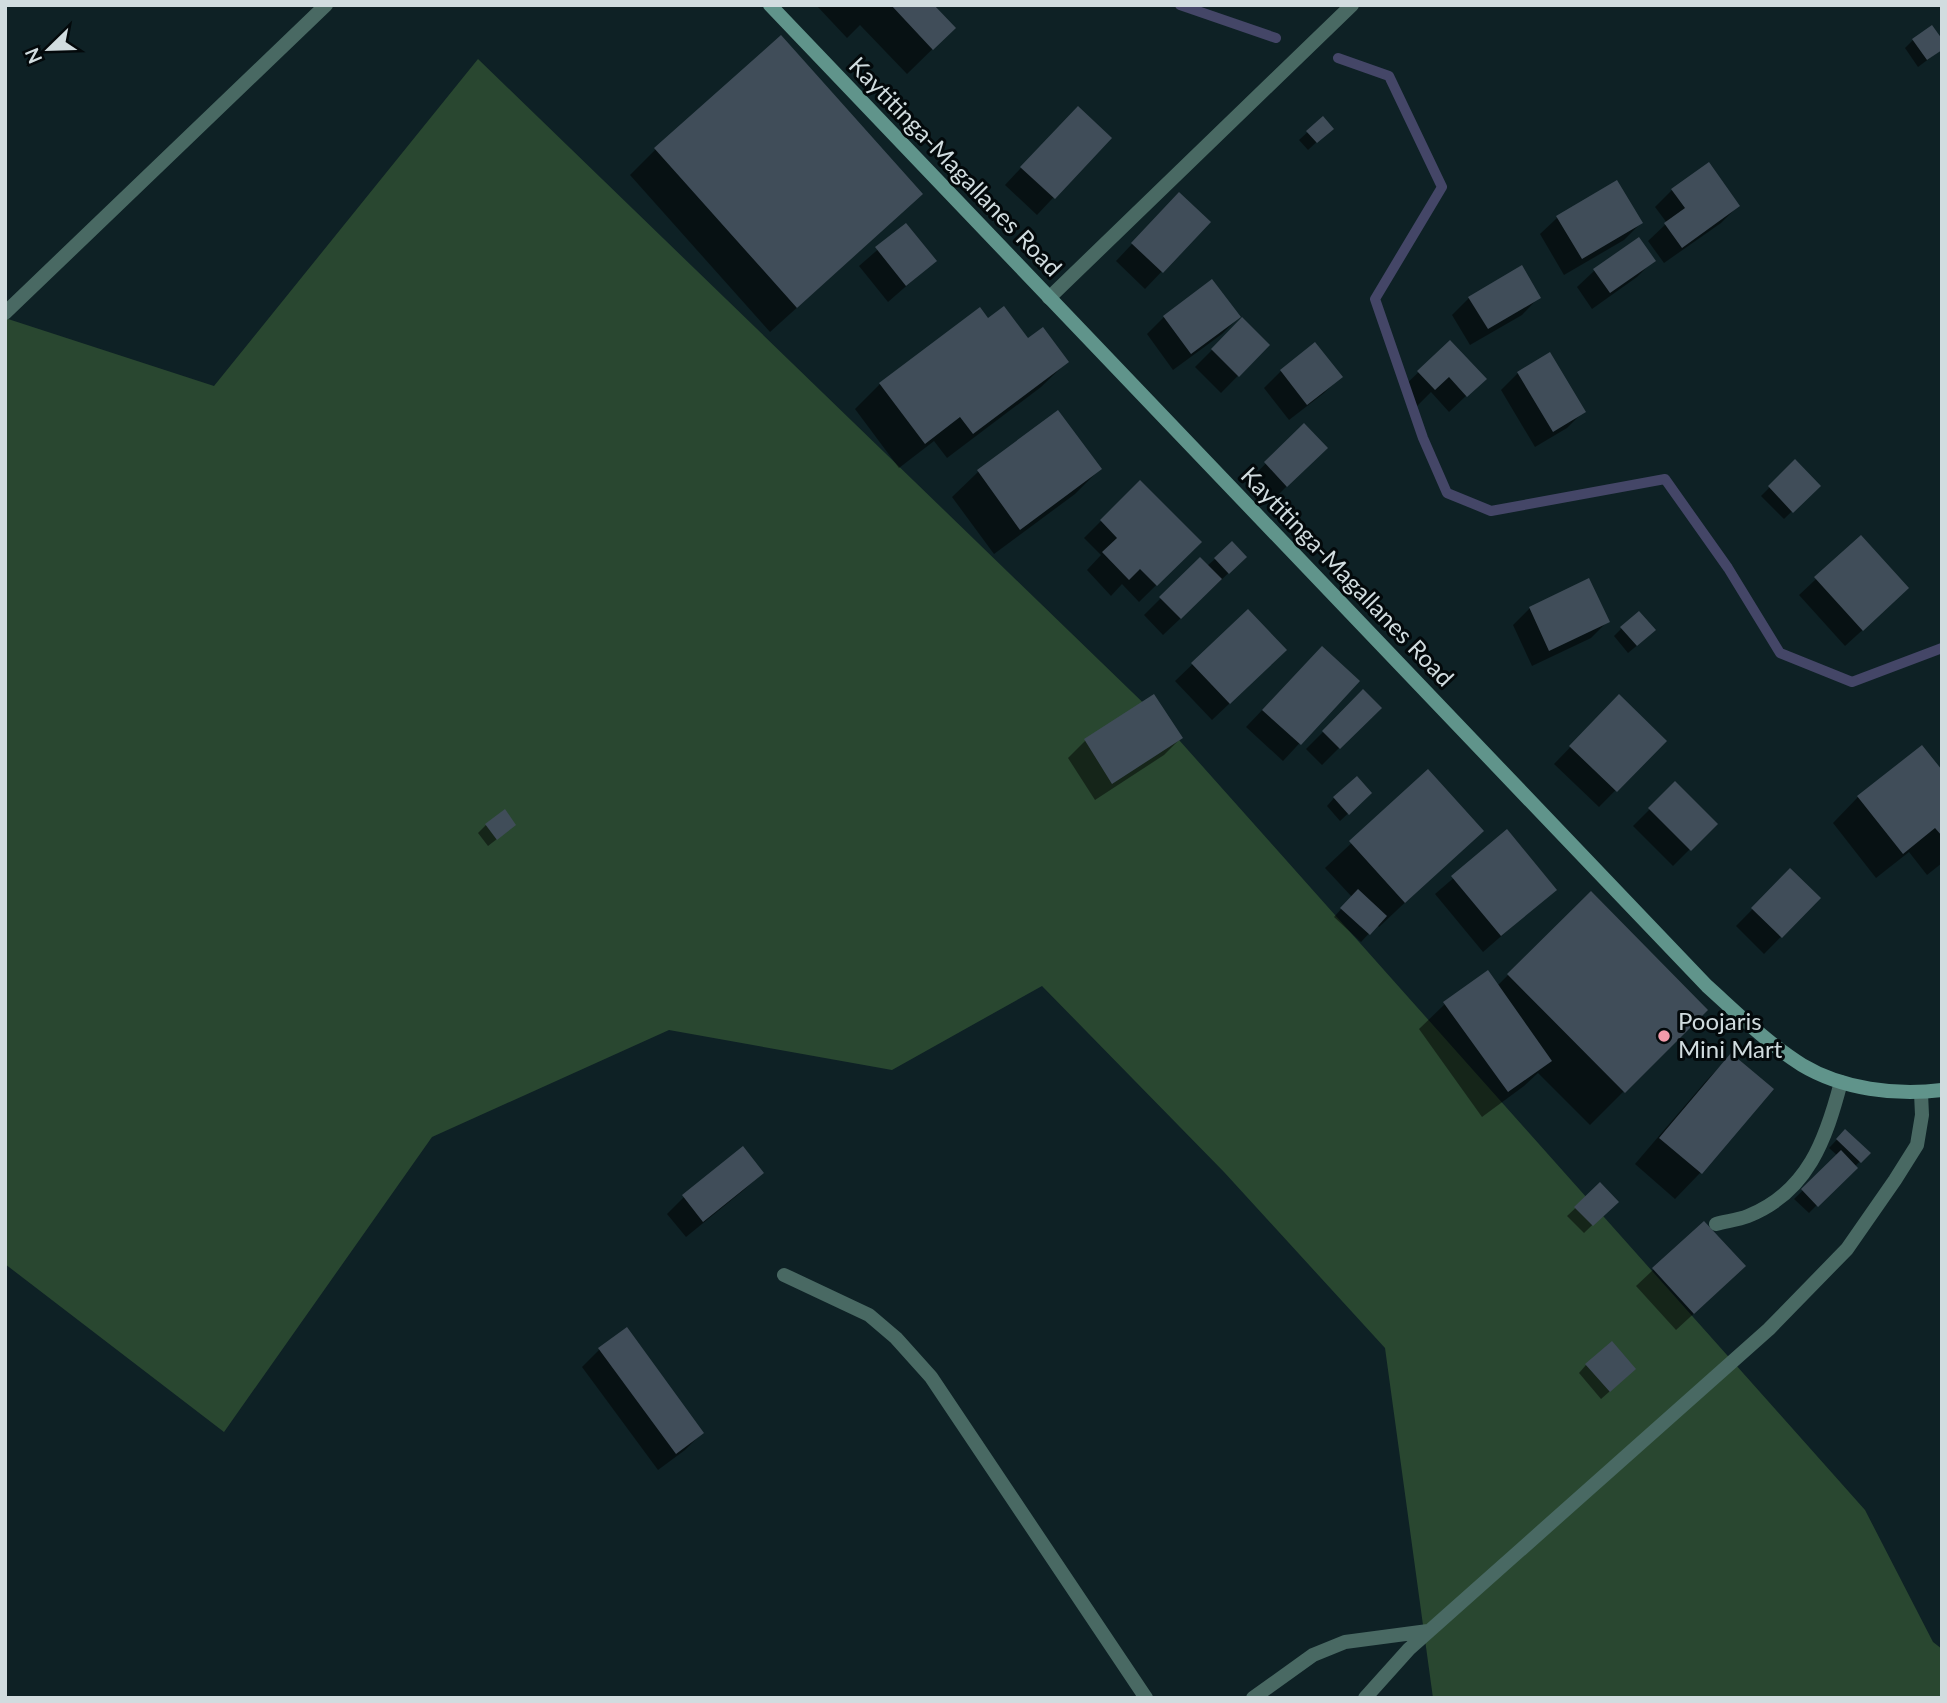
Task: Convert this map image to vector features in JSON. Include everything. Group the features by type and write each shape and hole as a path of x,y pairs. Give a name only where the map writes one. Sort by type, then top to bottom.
{"main road":[{"name":"Kaytitinga-Magallanes Road","path":"769,5 1707,986 1768,1040 1803,1066 1841,1082 1886,1091 1942,1091"}],"street":[{"path":"5,313 326,5"},
{"path":"1049,298 1352,5"},
{"path":"1716,1224 1749,1215 1786,1195 1810,1166 1829,1128 1841,1082"},
{"path":"1365,1698 1409,1649 1769,1329 1847,1248 1917,1145 1922,1115 1921,1093"},
{"path":"783,1275 869,1315 896,1338 931,1377 1146,1698"},
{"path":"1253,1698 1313,1654 1345,1642 1428,1632"}],"green space":[{"path":"478,59 1163,722 1865,1510 1933,1642 1942,1649 1942,1698 1433,1698 1385,1348 1224,1172 1042,986 892,1070 669,1030 432,1137 224,1432 5,1264 5,318 214,386"}],"building":[{"path":"891,5 934,5 956,28 933,50"},
{"path":"1932,25 1942,39 1942,50 1927,60 1912,39"},
{"path":"781,35 923,194 797,308 654,148"},
{"path":"1078,106 1112,138 1055,199 1020,167"},
{"path":"1323,116 1334,129 1317,143 1306,131"},
{"path":"1709,162 1740,206 1682,248 1664,223 1685,208 1671,189"},
{"path":"1617,180 1643,223 1582,259 1556,216"},
{"path":"1179,192 1211,222 1163,273 1131,243"},
{"path":"906,223 937,261 906,286 875,247"},
{"path":"1639,237 1656,261 1610,293 1593,269"},
{"path":"1522,265 1541,298 1488,329 1468,297"},
{"path":"1212,279 1241,317 1191,354 1163,316"},
{"path":"1004,306 1028,338 1043,327 1069,362 973,434 960,417 925,444 879,383 980,307 988,318"},
{"path":"1242,317 1270,345 1239,377 1211,349"},
{"path":"1450,340 1487,379 1467,397 1449,377 1435,390 1417,371"},
{"path":"1315,342 1343,377 1307,405 1280,370"},
{"path":"1550,352 1586,412 1553,432 1517,372"},
{"path":"1058,410 1102,469 1020,530 977,470"},
{"path":"1304,423 1328,448 1287,487 1264,462"},
{"path":"1795,459 1821,486 1793,513 1768,486"},
{"path":"1140,480 1202,542 1157,586 1140,569 1129,580 1102,552 1117,538 1100,520"},
{"path":"1861,535 1909,588 1863,631 1814,577"},
{"path":"1232,541 1247,557 1229,574 1214,558"},
{"path":"1200,557 1222,579 1181,619 1159,597"},
{"path":"1589,578 1610,622 1549,651 1529,607"},
{"path":"1248,609 1287,650 1230,704 1191,663"},
{"path":"1639,611 1656,630 1637,646 1620,627"},
{"path":"1322,646 1360,681 1301,745 1262,710"},
{"path":"1363,689 1382,708 1340,749 1322,731"},
{"path":"1154,694 1183,738 1112,784 1084,739"},
{"path":"1619,694 1667,741 1617,792 1569,746"},
{"path":"1922,745 1942,770 1942,836 1935,828 1903,854 1857,796"},
{"path":"1428,769 1484,831 1405,903 1349,841"},
{"path":"1357,776 1372,793 1349,815 1333,797"},
{"path":"1675,781 1718,824 1691,851 1648,808"},
{"path":"505,809 516,825 497,840 485,824"},
{"path":"1507,829 1557,890 1501,936 1451,876"},
{"path":"1790,868 1821,898 1782,938 1751,908"},
{"path":"1358,889 1387,916 1370,935 1340,908"},
{"path":"1591,891 1708,1010 1625,1093 1507,974"},
{"path":"1488,970 1552,1061 1508,1092 1443,1002"},
{"path":"1731,1053 1774,1089 1702,1174 1659,1138"},
{"path":"1845,1129 1871,1153 1861,1163 1836,1139"},
{"path":"743,1146 764,1173 703,1222 682,1195"},
{"path":"1841,1150 1858,1168 1818,1207 1801,1189"},
{"path":"1600,1182 1619,1202 1593,1226 1574,1207"},
{"path":"1704,1221 1746,1266 1694,1314 1652,1268"},
{"path":"627,1327 704,1433 676,1454 598,1348"},
{"path":"1612,1341 1636,1369 1610,1392 1585,1364"}],"waterway":[{"path":"1180,5 1276,38"},
{"path":"1338,58 1389,76 1442,187 1375,299 1423,438 1447,493 1491,511 1665,479 1728,568 1780,653 1852,682 1942,648"}],"place":[{"name":"Poojaris Mini Mart","path":"1664,1036"}]}
